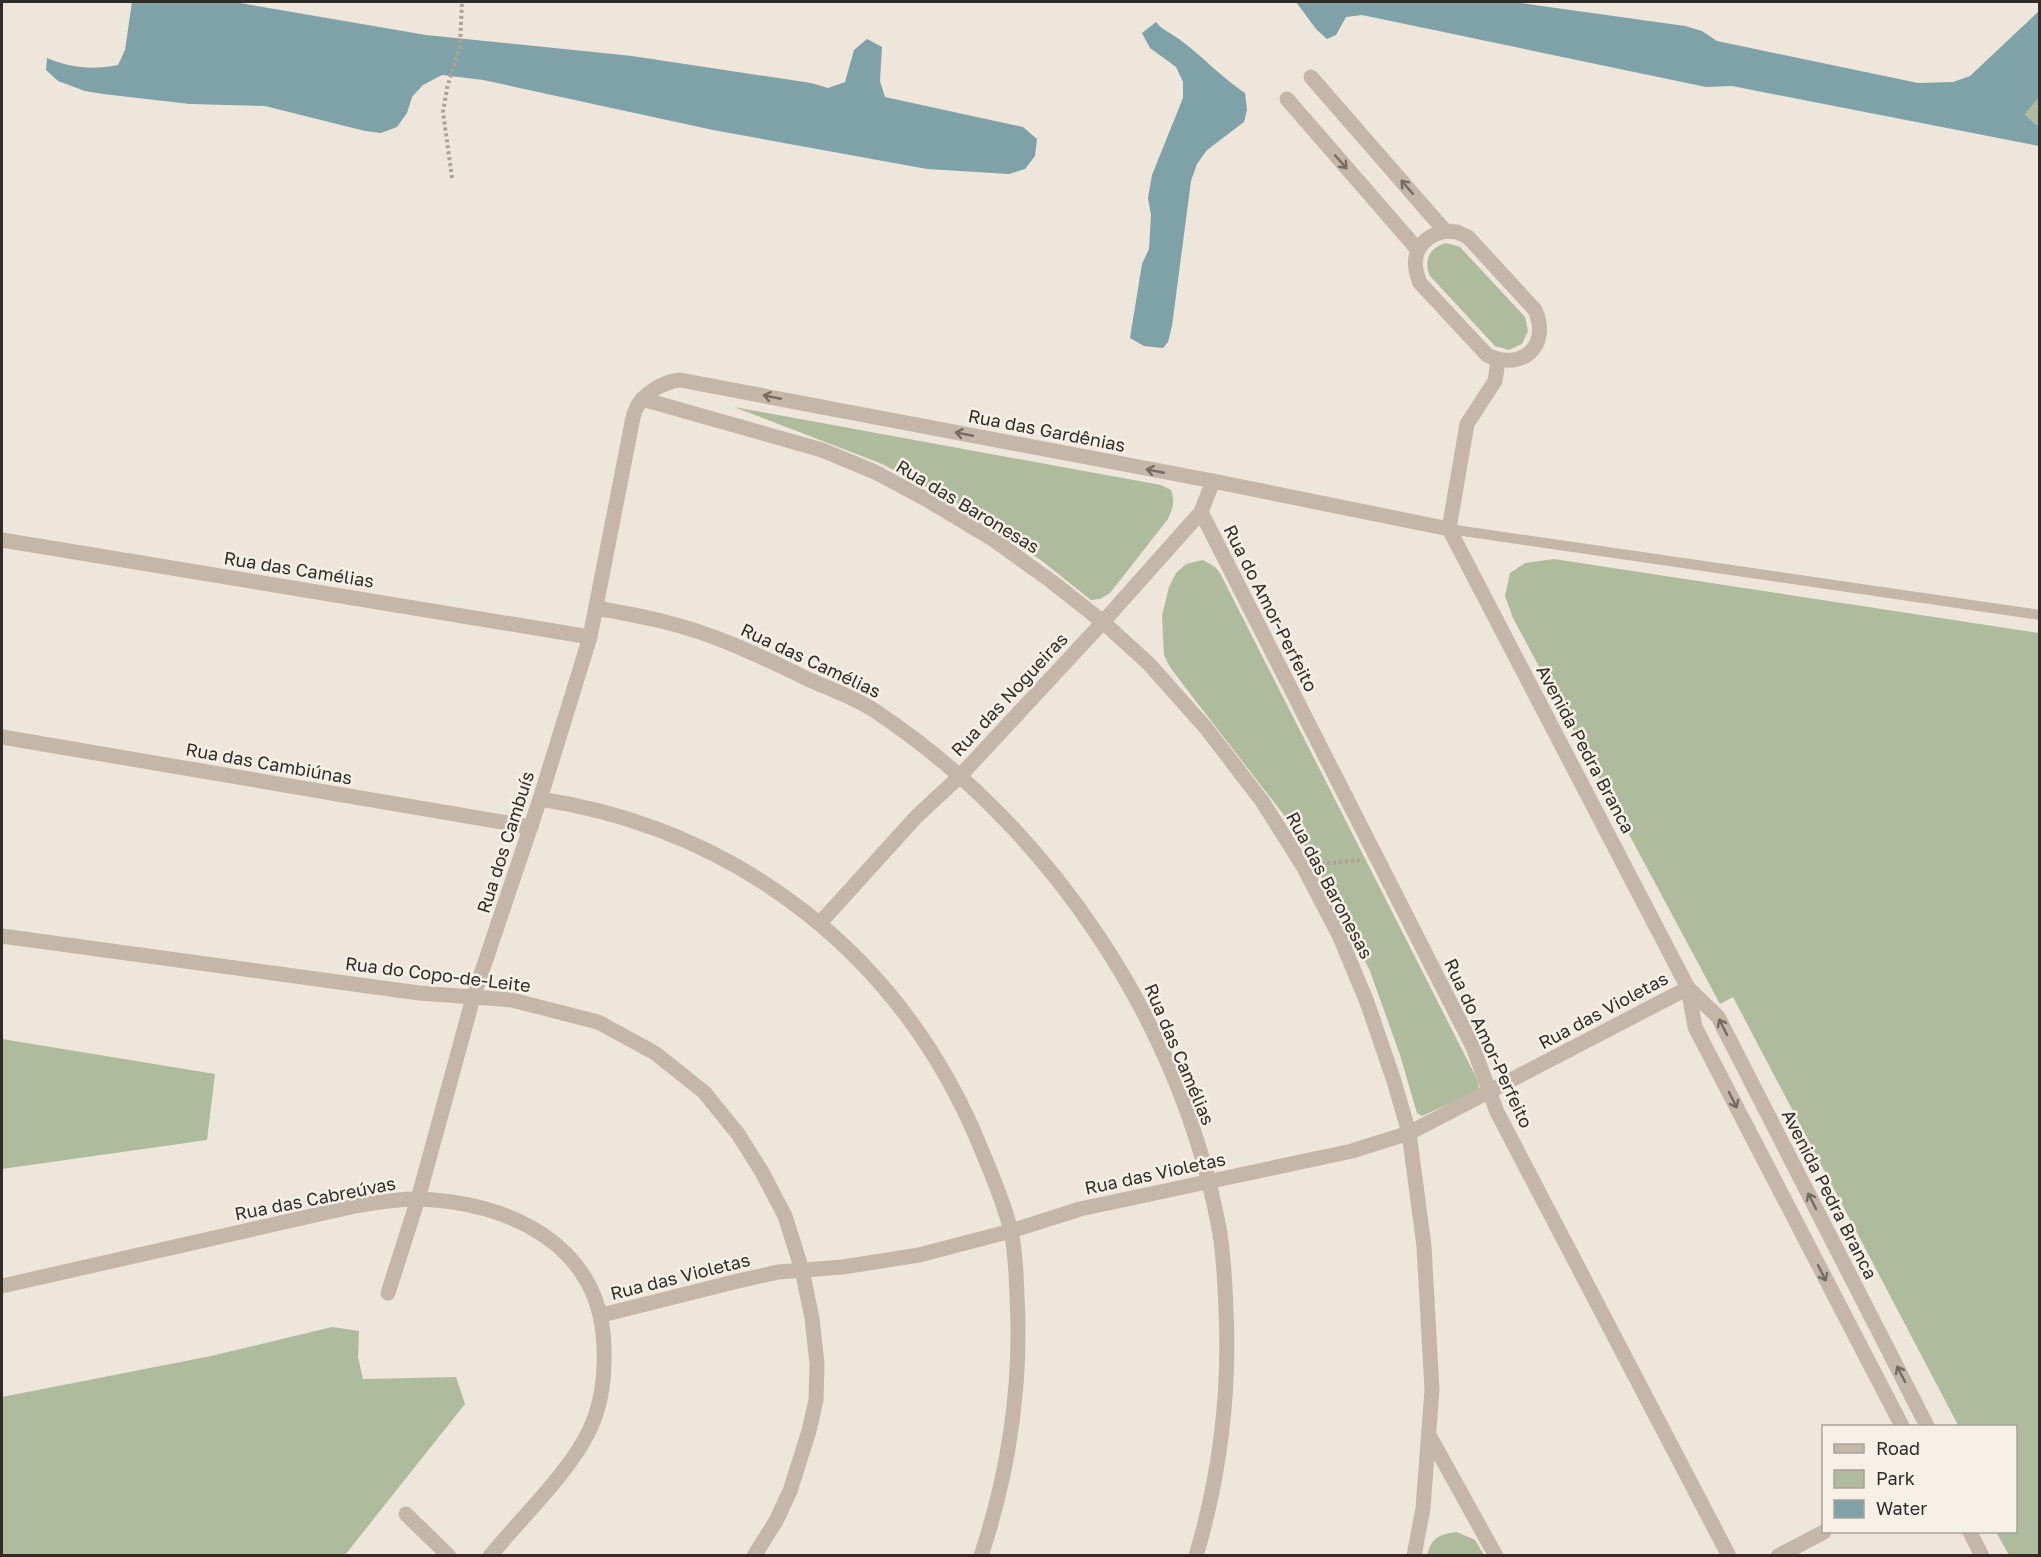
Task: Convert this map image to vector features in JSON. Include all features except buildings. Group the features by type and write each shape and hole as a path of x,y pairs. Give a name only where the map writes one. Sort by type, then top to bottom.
{"street":[{"path":"1311,77 1445,231"},
{"path":"1287,99 1418,250"},
{"path":"1445,231 1457,232 1468,237 1535,310 1540,332 1537,343 1521,359 1509,362 1487,355 1420,283 1415,261 1418,250 1425,240 1445,231"},
{"path":"1449,529 1467,424 1495,381 1498,360"},
{"name":"Rua das Gardênias","path":"642,399 667,382 680,380 1449,529"},
{"name":"Rua dos Cambuís","path":"388,1293 418,1199 473,998 531,827 590,637 628,438 635,410 642,399"},
{"name":"Rua das Baronesas","path":"642,399 822,450 875,472 991,538 1051,580 1149,664 1206,728 1262,801 1303,866 1339,935 1367,1002 1394,1080 1409,1133 1424,1246 1432,1390 1423,1508 1414,1556"},
{"name":"Rua das Nogueiras","path":"820,922 916,817 959,777 1201,512 1213,482"},
{"name":"Rua do Amor-Perfeito","path":"1201,512 1473,1047 1497,1112 1730,1556"},
{"name":"Avenida Pedra Branca","path":"1449,529 1688,988 1695,1027 1901,1425"},
{"name":"Rua das Camélias","path":"2,540 590,637"},
{"name":"Rua das Camélias","path":"596,608 667,622 725,641 872,709 913,738 959,777 1030,848 1101,938 1134,992 1173,1078 1192,1126 1220,1236 1226,1293 1226,1407 1220,1456 1207,1520 1196,1556"},
{"name":"Rua das Cambiúnas","path":"2,737 531,827"},
{"path":"540,799 582,806 678,836 712,851 784,895 820,922 878,980 938,1062 968,1117 992,1174 1011,1231 1016,1265 1018,1370 1014,1420 1004,1473 981,1556"},
{"name":"Rua do Copo-de-Leite","path":"2,936 419,993 512,1000 598,1022 655,1053 705,1092 738,1134 762,1172 785,1216 802,1270 812,1318 817,1364 816,1400 790,1491 776,1521 754,1556"},
{"name":"Avenida Pedra Branca","path":"1688,988 1718,1017 1926,1425"},
{"name":"Rua das Violetas","path":"602,1315 778,1272 843,1267 919,1255 1011,1231 1080,1209 1352,1151 1409,1133 1688,988"},
{"name":"Rua das Cabreúvas","path":"2,1286 356,1206 396,1200 418,1199 480,1208 506,1215 527,1225 549,1238 567,1254 583,1274 595,1297 602,1315 605,1362 602,1390 599,1408 574,1456 490,1556"},
{"path":"1430,1437 1496,1556"},
{"path":"406,1514 449,1556"},
{"path":"1778,1556 1822,1533"},
{"path":"1970,1533 1982,1556"}],"lane":[{"path":"1449,529 2040,615"}],"path":[{"path":"452,178 443,112 444,98 457,62 462,31 462,2"},
{"path":"1303,866 1377,858"}],"green space":[{"path":"2039,99 2039,125 2025,114"},
{"path":"1446,243 1460,247 1525,317 1528,331 1522,344 1509,350 1495,346 1430,276 1427,265 1429,255 1440,245"},
{"path":"734,407 1161,485 1171,490 1172,508 1168,519 1110,593 1100,599 1091,600 1042,561 968,509 880,463"},
{"path":"1554,559 2039,633 2039,1555 2009,1555 1997,1533 2017,1533 2017,1425 1958,1425 1733,997 1720,1004 1513,618 1505,596 1510,573 1525,563"},
{"path":"1203,560 1220,573 1478,1081 1479,1090 1422,1116 1417,1113 1400,1055 1370,971 1297,832 1188,691 1164,655 1162,616 1169,587 1176,573 1186,564"},
{"path":"2,1039 215,1074 207,1140 2,1169"},
{"path":"332,1327 359,1331 358,1357 363,1379 456,1377 465,1404 345,1555 2,1555 2,1397 211,1356"},
{"path":"1457,1532 1475,1540 1484,1555 1427,1555 1434,1540"}],"water":[{"path":"132,2 234,2 426,35 632,56 811,83 828,88 845,82 854,50 867,39 882,47 880,81 885,97 1023,127 1037,139 1035,156 1025,169 1009,174 927,169 713,130 483,80 442,75 423,85 412,97 407,113 397,127 381,133 265,106 190,104 85,91 58,81 46,70 47,58 82,67 118,65 125,50"},
{"path":"1296,2 1514,2 1685,26 1702,31 1717,41 1918,83 1953,82 1970,76 2039,11 2039,99 2025,114 2039,125 2039,146 1732,86 1706,87 1362,15 1346,17 1336,35 1327,39 1316,29"},
{"path":"1156,22 1245,93 1247,110 1244,122 1207,150 1197,164 1191,181 1172,326 1168,342 1163,348 1144,346 1130,338 1142,264 1149,249 1151,215 1148,198 1152,175 1183,98 1183,82 1176,67 1150,48 1142,33"}]}
